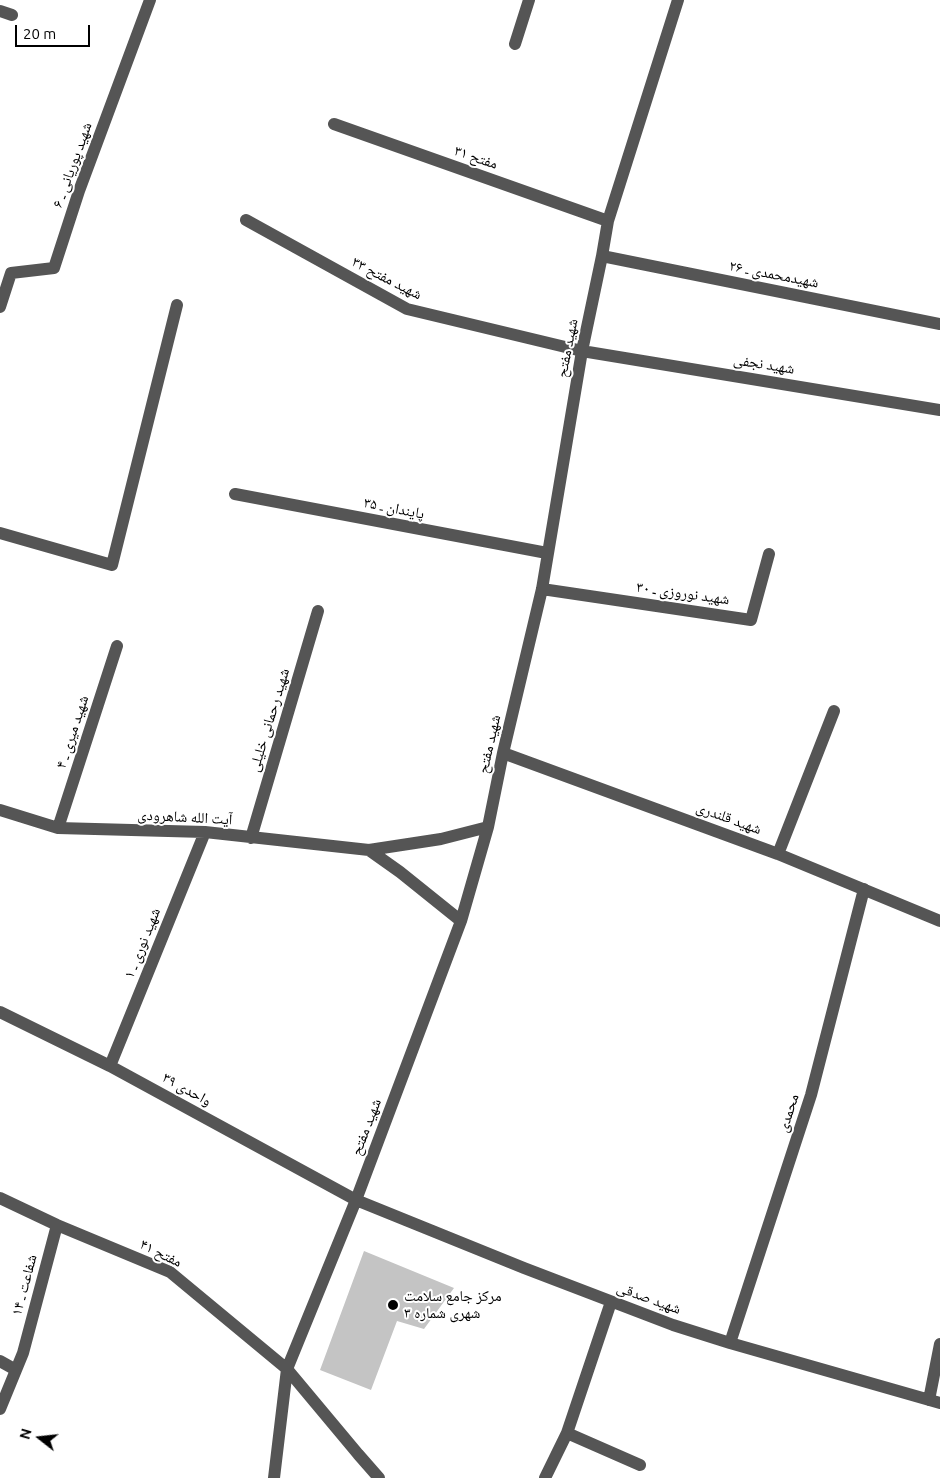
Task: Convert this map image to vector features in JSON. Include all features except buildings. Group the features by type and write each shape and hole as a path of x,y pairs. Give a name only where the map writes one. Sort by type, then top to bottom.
{"street":[{"name":"شهید پوریانی ـ ۶","path":"0,307 11,273 54,268 79,191 150,0"},
{"path":"515,44 529,0"},
{"name":"شهید مفتح","path":"274,1478 287,1369 356,1200 461,921 488,827 503,753 542,589 582,350 608,221 678,0"},
{"name":"مفتح ۳۱","path":"334,124 608,221"},
{"name":"شهید مفتح ۳۳","path":"246,220 407,309 582,350"},
{"name":"شهیدمحمدی ـ ۲۶","path":"602,256 940,324"},
{"path":"0,533 112,565 177,305"},
{"name":"شهید نجفی","path":"582,350 940,410"},
{"name":"پایندان ـ ۳۵","path":"235,494 547,553"},
{"name":"شهید نوروزی ـ ۳۰","path":"542,589 751,620 769,554"},
{"name":"شهید رحمانی خلیلی","path":"251,838 318,611"},
{"name":"شهید میری ـ ۴","path":"58,828 117,646"},
{"path":"778,854 834,711"},
{"name":"شهید قلندری","path":"503,753 778,854 940,921"},
{"name":"آیت الله شاهرودی","path":"0,810 58,828 205,832 369,850"},
{"path":"369,850 441,838 488,827"},
{"name":"شهید نوری ـ ۱","path":"110,1066 205,832"},
{"path":"369,850 400,872 461,921"},
{"name":"محمدی","path":"730,1342 811,1095 864,889"},
{"name":"واحدی ۳۹","path":"0,1012 110,1066 356,1200"},
{"name":"مفتح ۴۱","path":"0,1198 170,1272 287,1369 379,1478"},
{"name":"شهید صدقی","path":"356,1200 673,1325 934,1401"},
{"name":"شفاعت ـ ۱۴","path":"0,1409 23,1353 57,1224"},
{"path":"545,1478 567,1433 611,1302"},
{"path":"934,1401 940,1344"},
{"path":"0,1361 16,1370"},
{"path":"567,1433 640,1465"}],"place":[{"name":"مرکز جامع سلامت شهری شماره ۳","path":"393,1305"}]}
